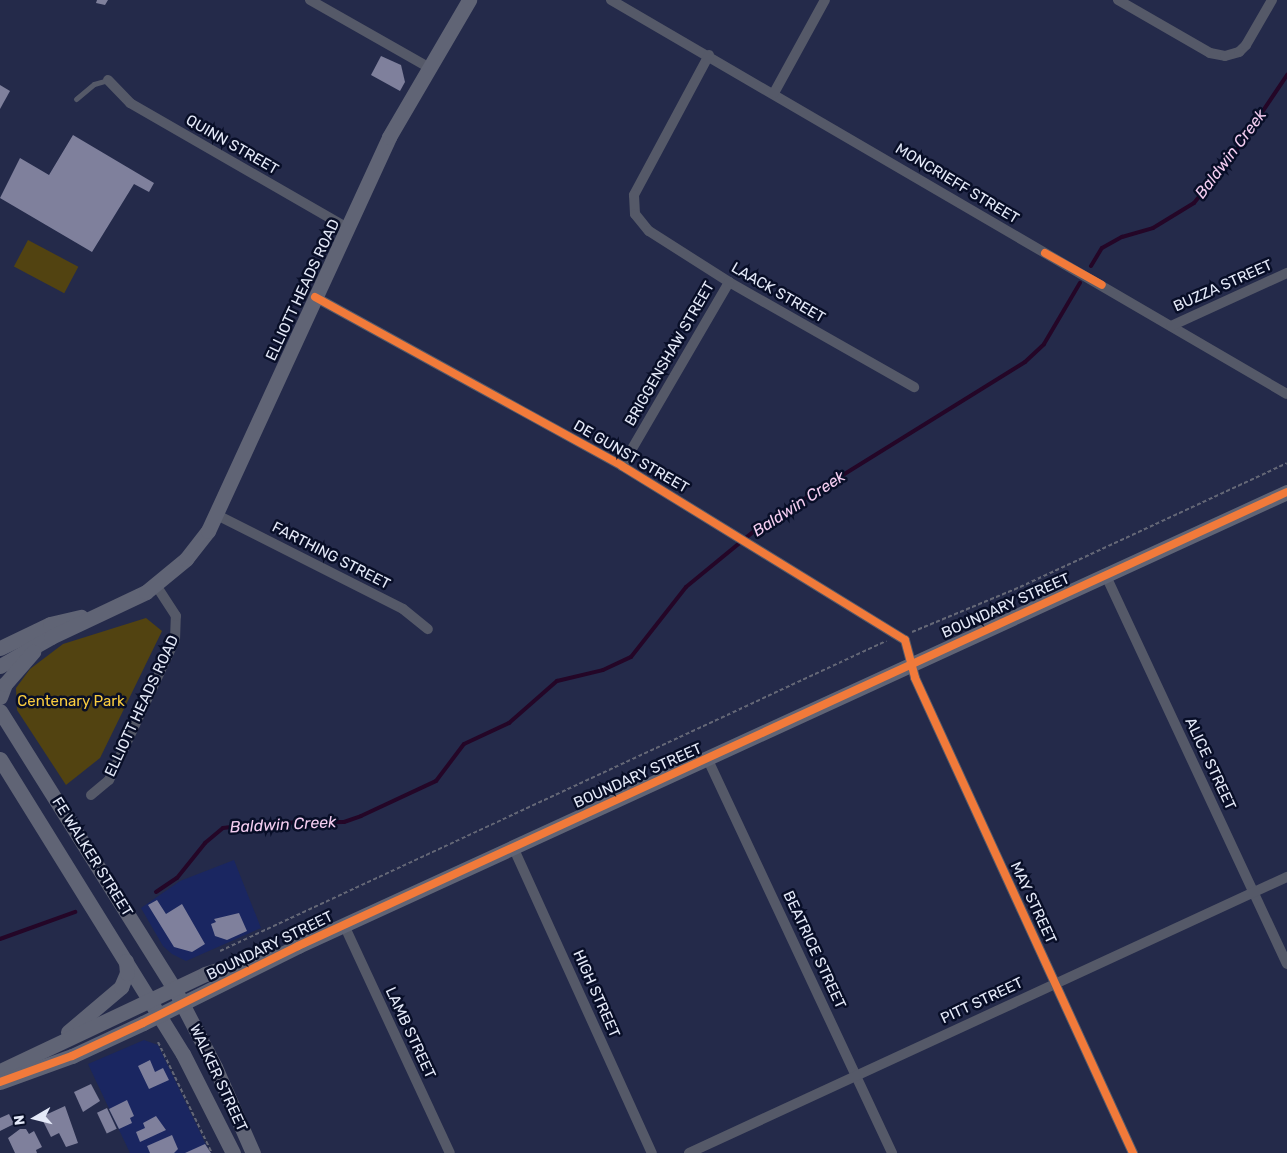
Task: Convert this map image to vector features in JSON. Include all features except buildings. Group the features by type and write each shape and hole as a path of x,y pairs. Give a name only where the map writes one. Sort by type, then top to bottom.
{"street":[{"path":"310,0 428,67"},
{"name":"ELLIOTT HEADS ROAD","path":"0,666 51,637 105,612 156,585 186,559 218,515 346,228 428,67 469,0"},
{"name":"MONCRIEFF STREET","path":"611,0 709,55 1287,394"},
{"path":"774,93 825,0"},
{"path":"1118,0 1210,52 1225,56 1233,55 1246,45 1272,0"},
{"name":"LAACK STREET","path":"709,55 634,195 635,214 649,231 729,282 914,387"},
{"name":"QUINN STREET","path":"108,80 130,103 346,228"},
{"name":"BUZZA STREET","path":"1170,326 1287,273"},
{"name":"BRIGGENSHAW STREET","path":"622,466 729,282"},
{"name":"DE GUNST STREET","path":"315,297 622,466 892,630 905,640 912,664"},
{"name":"BOUNDARY STREET","path":"0,1082 72,1056 160,1015 298,946 708,760 1287,492"},
{"name":"FARTHING STREET","path":"218,515 403,609 428,629"},
{"name":"ALICE STREET","path":"1106,576 1287,964"},
{"name":"ELLIOTT HEADS ROAD","path":"91,795 109,780 175,640 176,616 156,585"},
{"name":"ELLIOTT HEADS ROAD","path":"3,645 50,624 105,612"},
{"path":"0,697 17,668 51,637"},
{"name":"MAY STREET","path":"912,664 915,678 1132,1153"},
{"name":"FE WALKER STREET","path":"1,709 174,988 182,1004"},
{"name":"FE WALKER STREET","path":"0,759 160,1015"},
{"name":"BEATRICE STREET","path":"708,760 892,1153"},
{"name":"HIGH STREET","path":"513,847 652,1153"},
{"name":"PITT STREET","path":"689,1153 1287,877"},
{"name":"LAMB STREET","path":"344,925 450,1153"},
{"name":"BOUNDARY STREET","path":"0,1071 151,1001 174,988 240,961 298,946"},
{"path":"36,1054 82,1022 113,995 125,980 126,961"},
{"name":"WALKER STREET","path":"182,1004 215,1067 253,1153"},
{"name":"WALKER STREET","path":"160,1015 187,1060 233,1153"}],"lane":[{"path":"76,100 94,84 108,80"}],"path":[{"path":"906,634 1020,586 1287,463"},
{"path":"220,951 887,641"},
{"path":"157,1040 212,1153"}],"shaded area":[{"path":"234,860 261,928 186,961 172,954 163,946 141,908 180,881"},
{"path":"144,1040 158,1045 210,1153 130,1153 88,1064"}],"green space":[{"path":"28,240 78,267 64,293 14,266"},
{"name":"Centenary Park","path":"146,618 162,631 100,758 66,785 17,710 16,688 30,669 63,644"}],"waterway":[{"name":"Baldwin Creek","path":"1091,266 1102,248 1122,237 1153,228 1194,203 1236,151 1287,75"},
{"name":"Baldwin Creek","path":"156,892 177,878 205,843 223,828 262,823 344,822 361,816 436,781 464,744 509,723 557,681 603,670 631,657 686,587 759,527 1025,362 1044,344 1080,283"},
{"name":"Baldwin Creek","path":"0,939 75,912"}],"cycle path":[{"path":"1045,253 1102,285"},
{"path":"315,297 622,466 905,640 915,678 1133,1153"},
{"path":"0,1082 72,1056 298,946 1287,492"}]}
